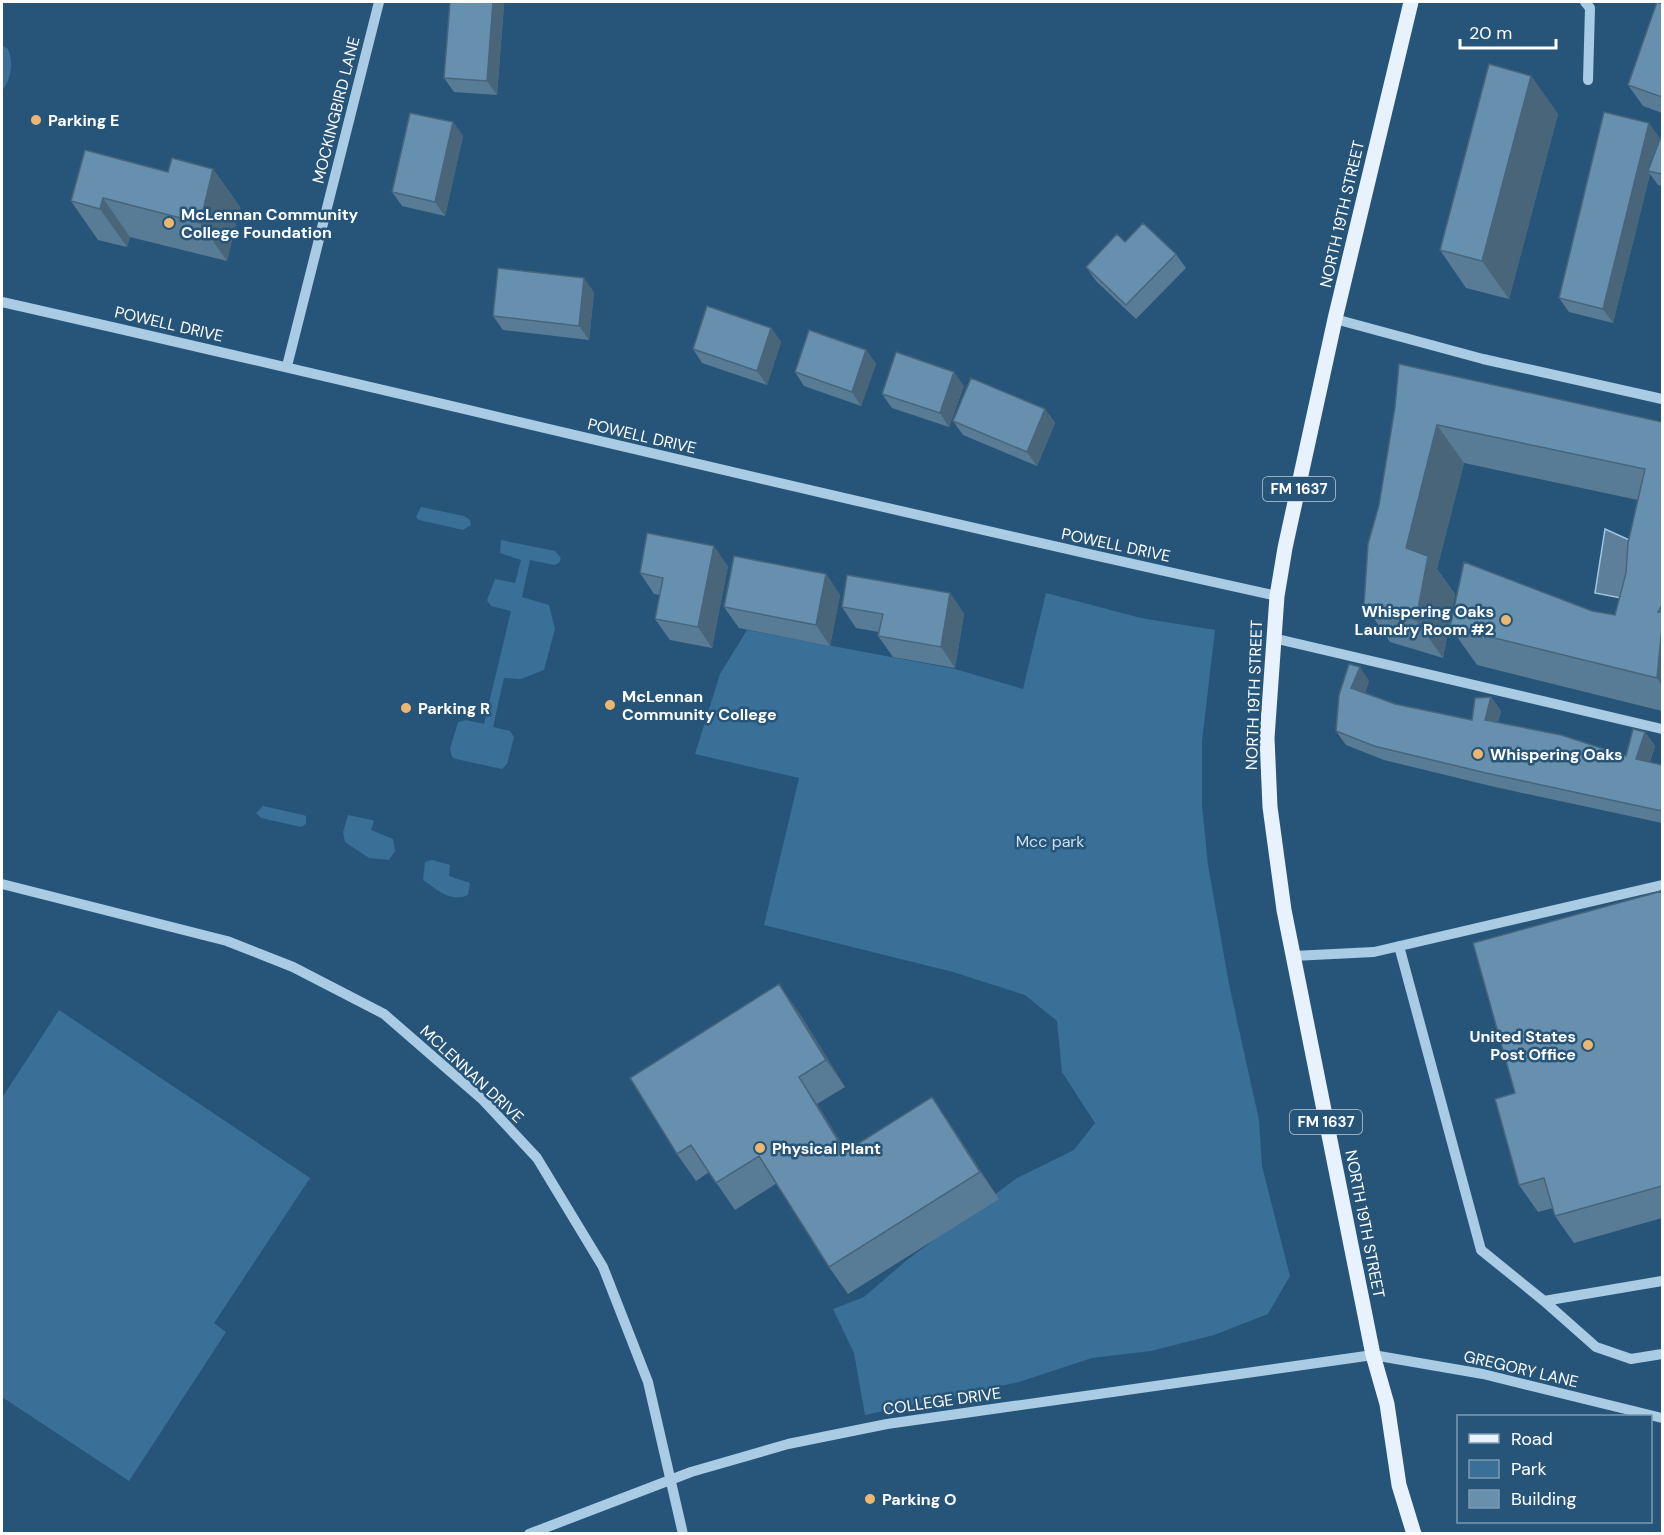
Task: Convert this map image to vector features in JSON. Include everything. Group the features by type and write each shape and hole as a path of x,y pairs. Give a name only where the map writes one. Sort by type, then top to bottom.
{"main road":[{"name":"NORTH 19TH STREET","path":"1411,2 1335,319 1277,596 1267,738 1270,807 1293,956 1373,1355 1387,1404 1399,1485 1414,1533"}],"street":[{"name":"MOCKINGBIRD LANE","path":"287,366 379,2"},
{"path":"1585,2 1590,8 1588,80"},
{"name":"POWELL DRIVE","path":"2,302 287,366 1000,535 1277,596"},
{"path":"1335,319 1483,359 1662,399"},
{"path":"1273,638 1662,729"},
{"name":"MCLENNAN DRIVE","path":"2,884 227,941 293,967 384,1014 483,1100 537,1158 603,1267 648,1382 683,1533"},
{"path":"1293,956 1374,952 1662,885"},
{"path":"1399,946 1481,1250 1596,1347 1631,1359 1662,1354"},
{"path":"1544,1301 1662,1281"},
{"name":"COLLEGE DRIVE","path":"529,1533 670,1479 788,1444 886,1424 1373,1355"},
{"name":"GREGORY LANE","path":"1373,1355 1483,1374 1650,1415"}],"green space":[{"path":"2,45 8,49 10,54 11,71 2,91"},
{"path":"421,507 464,516 470,520 471,525 463,530 419,520 416,517"},
{"path":"501,540 555,551 561,558 559,563 554,565 530,560 522,597 549,605 555,629 544,670 521,679 504,678 493,727 510,731 514,737 507,764 502,769 456,759 452,757 450,749 458,722 466,720 484,724 511,611 491,606 487,600 495,579 515,583 521,560 500,553"},
{"name":"Mcc park","path":"1046,593 1141,618 1215,630 1202,741 1202,805 1208,865 1229,984 1259,1120 1262,1166 1290,1276 1268,1314 1214,1335 1151,1351 1092,1358 1019,1382 865,1415 854,1353 833,1309 864,1297 907,1260 1017,1178 1074,1150 1095,1123 1062,1072 1057,1021 1025,995 953,972 764,925 799,778 695,754 720,674 747,630 955,669 1023,689"},
{"path":"263,806 306,816 306,824 301,827 261,818 256,813"},
{"path":"348,815 374,821 371,830 393,839 395,851 389,860 369,858 345,842 343,832"},
{"path":"432,860 450,865 449,876 470,883 468,895 450,896 423,880 425,862"},
{"path":"59,1010 310,1178 214,1323 226,1332 129,1481 2,1397 2,1098"}],"shaded area":[{"path":"1605,529 1627,539 1652,540 1631,600 1595,593"}],"building":[{"path":"450,2 493,2 487,81 444,78"},
{"path":"1657,2 1662,4 1662,97 1628,85"},
{"path":"1489,64 1531,76 1482,261 1440,250"},
{"path":"1604,112 1649,123 1603,309 1559,298"},
{"path":"410,113 453,122 435,202 392,192"},
{"path":"1662,134 1662,174 1648,171"},
{"path":"85,150 168,172 172,158 213,169 200,223 103,198 100,209 71,201"},
{"path":"1143,223 1176,254 1126,305 1086,267 1117,234 1125,242"},
{"path":"498,268 584,278 579,326 493,316"},
{"path":"707,306 771,328 757,371 693,349"},
{"path":"809,330 866,350 852,392 795,372"},
{"path":"896,352 954,372 940,413 882,394"},
{"path":"1399,364 1662,422 1662,605 1658,612 1662,612 1662,627 1657,678 1450,627 1464,562 1592,611 1615,615 1626,573 1628,543 1645,469 1437,425 1406,548 1428,556 1416,620 1364,604 1368,544 1379,505 1395,407"},
{"path":"971,378 1045,409 1027,452 953,421"},
{"path":"647,533 714,546 698,627 655,619 663,578 640,573"},
{"path":"734,556 826,574 816,625 724,607"},
{"path":"847,575 950,593 941,647 878,636 883,614 842,607"},
{"name":"Whispering Oaks","path":"1349,664 1360,667 1351,688 1395,704 1472,720 1475,698 1491,697 1485,720 1561,735 1626,756 1633,729 1645,732 1636,759 1662,765 1662,811 1374,746 1336,731 1339,695"},
{"name":"United States Post Office","path":"1662,891 1662,1186 1555,1216 1544,1178 1519,1185 1495,1099 1515,1093 1473,943"},
{"name":"Physical Plant","path":"779,984 826,1060 799,1077 845,1152 932,1097 980,1172 829,1267 759,1156 716,1183 691,1145 677,1154 630,1078"}],"place":[{"name":"Parking E","path":"36,120"},
{"name":"McLennan Community College Foundation","path":"169,223"},
{"name":"Whispering Oaks Laundry Room #2","path":"1506,620"},
{"name":"McLennan Community College","path":"610,705"},
{"name":"Parking R","path":"406,708"},
{"name":"Whispering Oaks","path":"1478,754"},
{"name":"United States Post Office","path":"1588,1045"},
{"name":"Physical Plant","path":"760,1148"},
{"name":"Parking O","path":"870,1499"}]}
